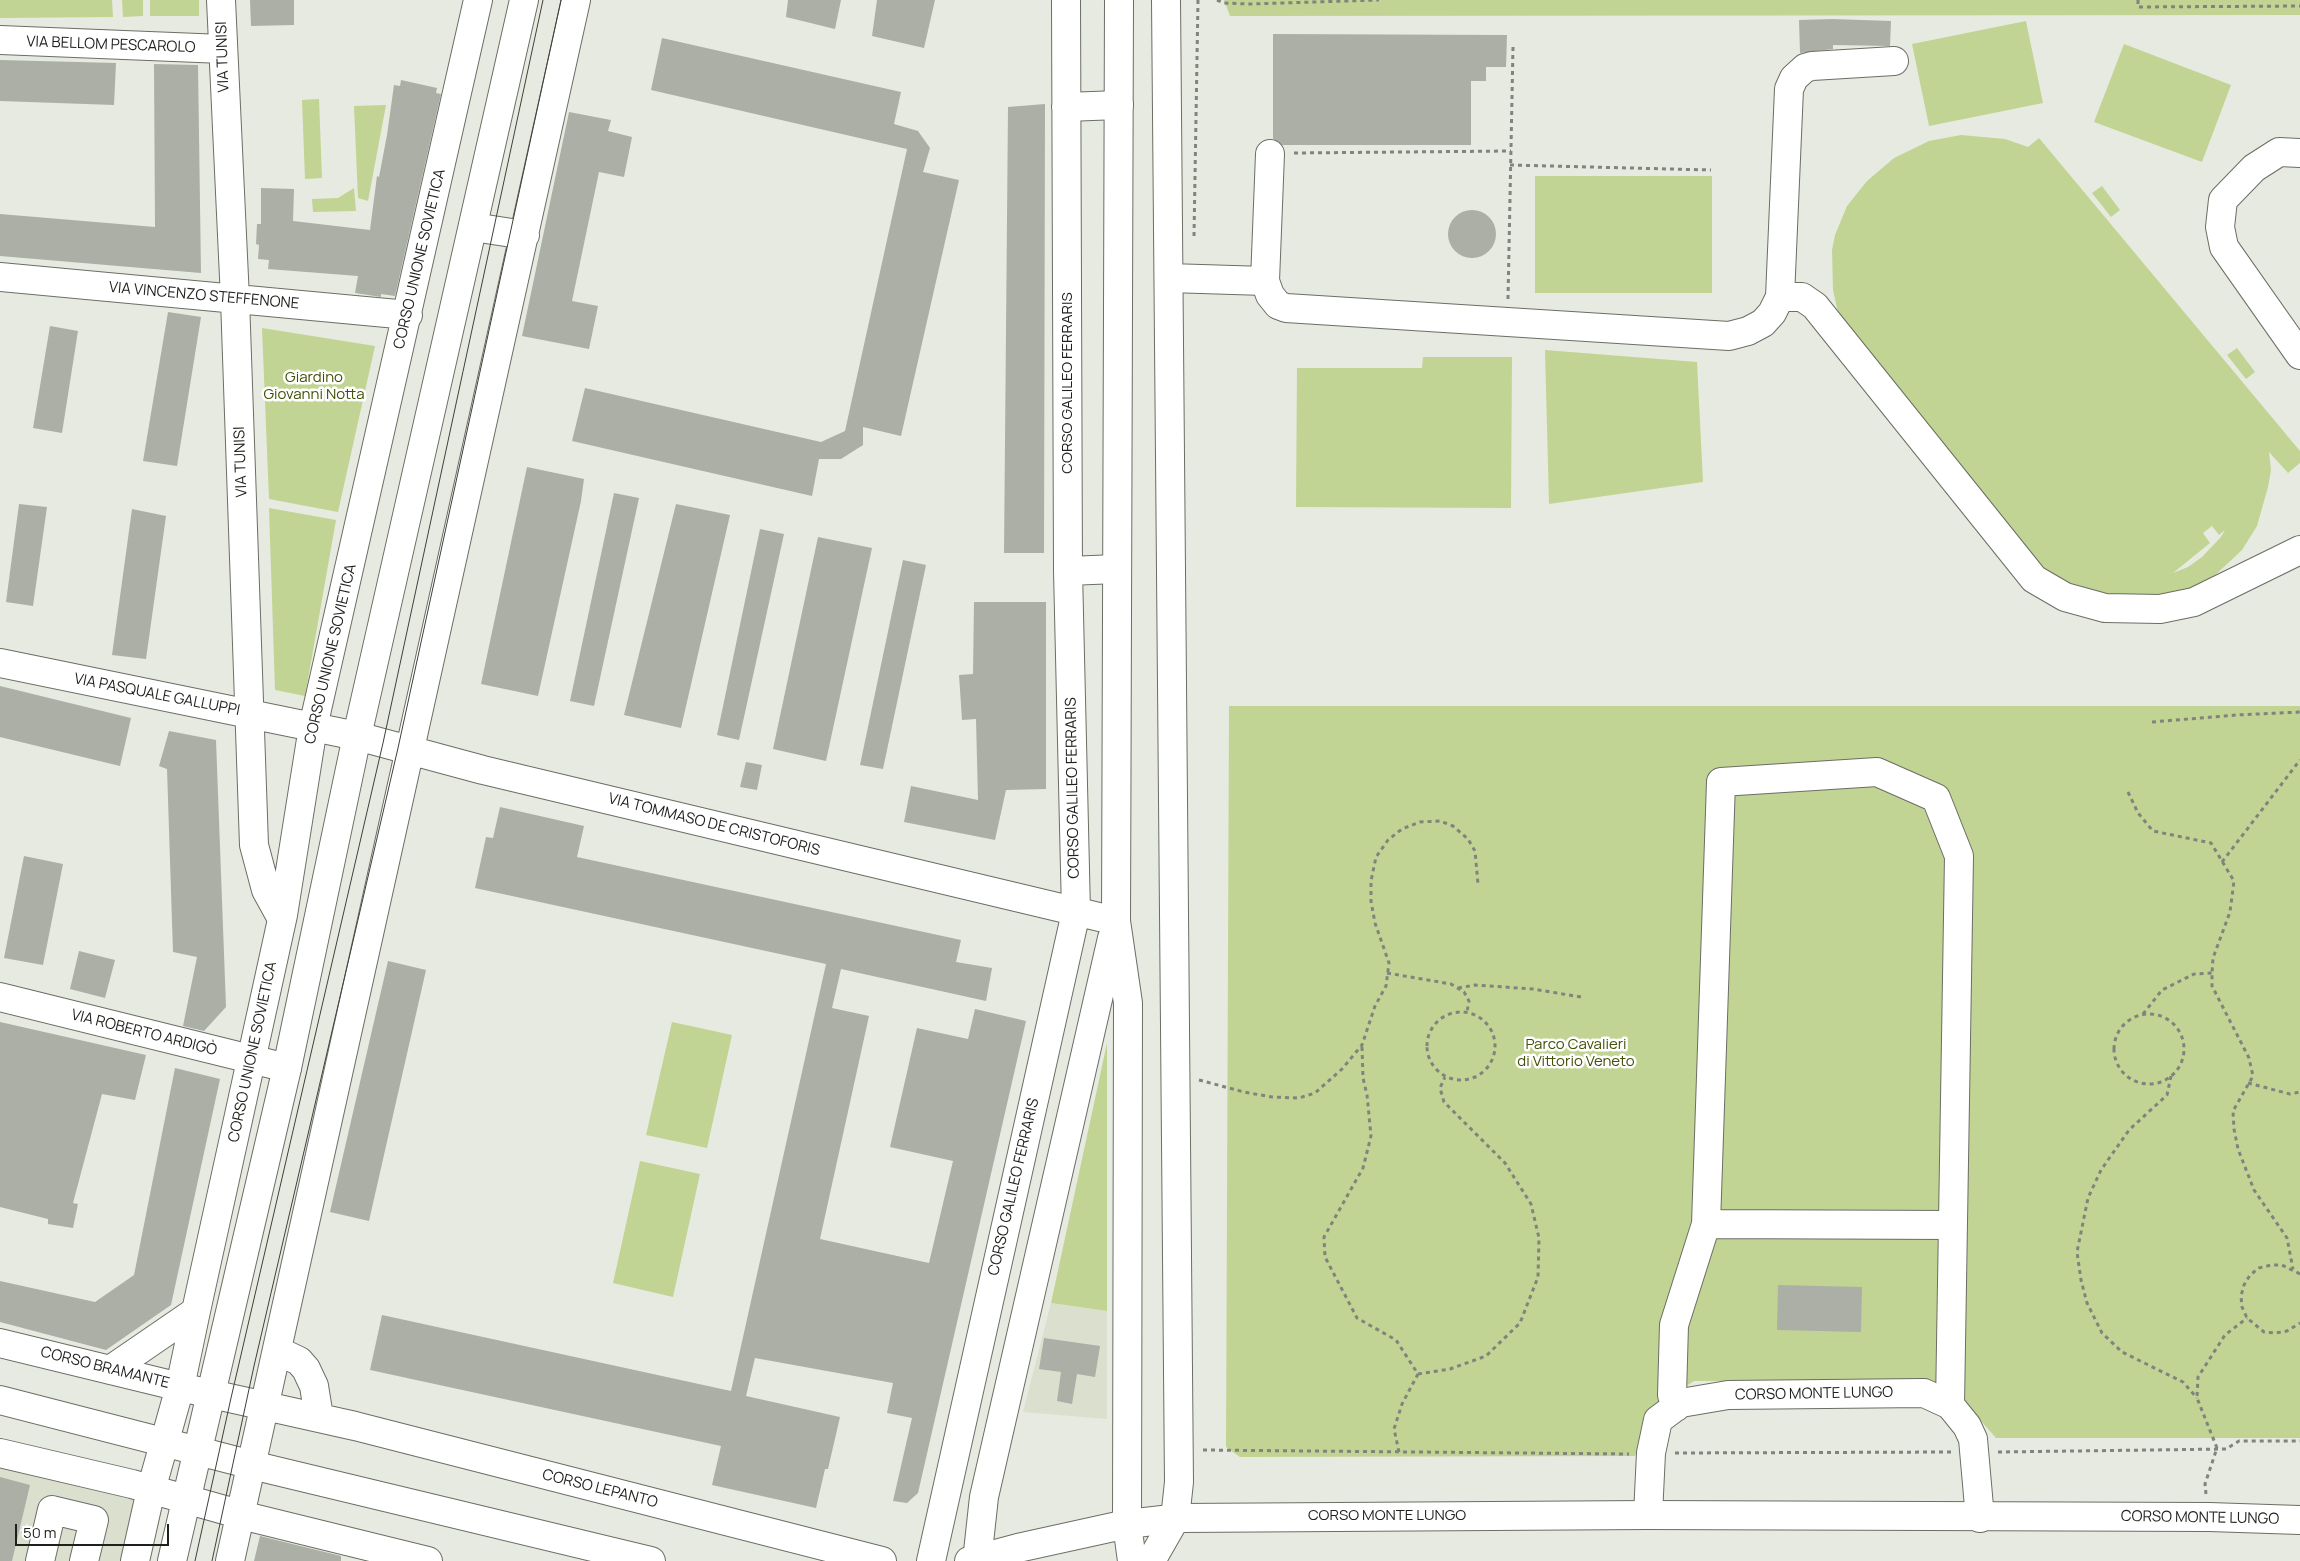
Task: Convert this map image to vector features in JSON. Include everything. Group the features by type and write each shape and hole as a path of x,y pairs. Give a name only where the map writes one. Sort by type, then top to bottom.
{"street":[{"name":"VIA TUNISI","path":"221,0 235,299 254,845 266,890 282,919"},
{"name":"CORSO UNIONE SOVIETICA","path":"135,1561 151,1490 180,1387 282,919 313,726 408,315 478,0"},
{"path":"172,1561 287,1068 357,736 524,0"},
{"path":"230,1561 266,1406 576,0"},
{"name":"CORSO GALILEO FERRARIS","path":"931,1561 1076,912 1068,570 1066,0"},
{"path":"1119,0 1116,922 1128,1003 1126,1524 1132,1561"},
{"path":"1151,1561 1175,1519 1179,1472 1166,0"},
{"name":"VIA BELLOM PESCAROLO","path":"0,40 222,49"},
{"path":"1270,154 1265,281 1270,295 1278,305 1286,308 1728,336 1748,331 1763,322 1772,313 1780,297 1789,89 1794,78 1805,68 1812,66 1894,61"},
{"path":"1066,107 1119,105"},
{"path":"2300,153 2279,152 2254,168 2223,200 2220,227 2224,247 2300,355"},
{"path":"472,227 525,235"},
{"name":"VIA VINCENZO STEFFENONE","path":"0,277 408,315"},
{"path":"1169,278 1265,281"},
{"path":"1780,297 1802,297 1815,306 2034,578 2065,597 2104,608 2160,609 2194,602 2300,550"},
{"path":"1068,570 1117,569"},
{"name":"VIA PASQUALE GALLUPPI","path":"0,663 313,726"},
{"name":"VIA TOMMASO DE CRISTOFORIS","path":"313,726 357,736 410,752 1116,922"},
{"path":"1676,1407 1672,1395 1674,1325 1706,1224 1721,782 1877,772 1936,798 1959,856 1952,1225 1952,1388 1950,1405"},
{"path":"974,1560 984,1496 1116,922"},
{"name":"VIA ROBERTO ARDIGÒ","path":"0,997 287,1068"},
{"path":"1706,1224 1952,1225"},
{"path":"110,1370 196,1311"},
{"name":"CORSO BRAMANTE","path":"0,1343 210,1393"},
{"path":"278,1350 299,1361 306,1369 314,1386 319,1417"},
{"name":"CORSO LEPANTO","path":"210,1393 319,1417 882,1561"},
{"name":"CORSO MONTE LUNGO","path":"1648,1515 1650,1453 1658,1420 1681,1403 1728,1394 1924,1393 1950,1405 1973,1439 1980,1518"},
{"path":"0,1400 252,1465 651,1561"},
{"path":"0,1453 186,1498 241,1514 428,1561"},
{"path":"40,1561 61,1468"},
{"path":"52,1510 94,1520 84,1561"},
{"name":"CORSO MONTE LUNGO","path":"974,1560 1126,1524 1175,1519 1648,1515 1980,1518 2209,1517 2300,1520"}],"path":[{"path":"1194,239 1198,0"},
{"path":"1217,0 1224,3 1379,0"},
{"path":"2138,0 2138,7 2300,6"},
{"path":"1507,322 1513,47"},
{"path":"1270,154 1511,151"},
{"path":"1510,165 1711,170"},
{"path":"2152,722 2300,712"},
{"path":"2222,862 2300,760"},
{"path":"2128,792 2138,813 2154,831 2210,843 2234,881 2230,912 2212,958 2212,986 2249,1058 2253,1076 2234,1111 2238,1148 2254,1190 2287,1238 2293,1269"},
{"path":"1418,1374 1396,1340 1357,1318 1325,1257 1324,1237 1363,1168 1371,1136 1367,1095 1363,1078 1362,1046 1375,1006 1386,986 1389,964 1370,901 1370,881 1376,857 1388,840 1402,829 1420,822 1440,822 1453,826 1468,839 1476,851 1478,884"},
{"path":"1387,973 1452,984 1464,992 1469,1002 1467,1012"},
{"path":"2143,1014 2154,1014 2166,1018 2175,1025 2181,1034 2184,1045 2184,1057 2179,1068 2162,1082 2150,1084 2128,1077 2118,1064 2114,1047 2117,1036 2123,1026 2143,1014 2162,990 2194,974 2212,973"},
{"path":"1458,988 1475,985 1533,989 1580,997"},
{"path":"1456,1012 1467,1012 1478,1016 1487,1023 1495,1039 1494,1057 1488,1068 1479,1076 1468,1080 1456,1080 1445,1077 1430,1062 1427,1051 1428,1035 1437,1021 1446,1015 1456,1012"},
{"path":"1196,1089 1196,1079 1244,1092 1272,1097 1299,1098 1315,1092 1342,1069 1362,1046"},
{"path":"2171,1076 2167,1095 2129,1130 2101,1170 2088,1198 2077,1252 2087,1303 2102,1333 2122,1352 2182,1382 2197,1398 2217,1448 2205,1484 2209,1517"},
{"path":"1418,1374 1450,1369 1486,1356 1520,1323 1538,1277 1539,1238 1531,1204 1505,1163 1444,1102 1440,1088 1445,1077"},
{"path":"2248,1083 2290,1094 2300,1092"},
{"path":"2300,1274 2282,1265 2260,1268 2250,1275 2244,1285 2241,1296 2242,1308 2247,1318 2254,1326 2264,1332 2276,1333 2287,1331 2300,1323"},
{"path":"2197,1398 2198,1377 2209,1357 2225,1335 2247,1318"},
{"path":"1399,1452 1394,1429 1402,1404 1418,1374"},
{"path":"1196,1450 1650,1453 1974,1452 2226,1448 2240,1441 2300,1441"}],"shaded area":[{"path":"1051,1303 1107,1311 1107,1419 1023,1412"},
{"path":"0,1467 137,1498 125,1561 0,1561"}],"green space":[{"path":"0,0 112,0 113,17 0,18"},
{"path":"122,0 143,0 143,16 123,17"},
{"path":"150,0 199,0 199,16 150,16"},
{"path":"1224,0 2300,0 2300,15 1230,16"},
{"path":"2026,21 2043,103 1929,126 1912,44"},
{"path":"2124,44 2231,85 2202,162 2094,122"},
{"path":"319,99 322,178 305,179 302,100"},
{"path":"386,105 368,201 358,198 354,106"},
{"path":"1961,135 2005,139 2028,147 2039,138 2300,451 2300,463 2288,473 2269,452 2271,470 2257,526 2242,550 2210,580 2175,597 2102,600 2044,574 1841,326 1833,290 1832,250 1835,235 1847,206 1867,181 1894,158 1929,141","holes":["2212,526 2219,535 2225,530 2202,557 2188,567 2173,573 2210,543 2203,533"]},
{"path":"1535,176 1712,176 1712,293 1535,293"},
{"path":"2102,186 2120,210 2111,217 2092,193"},
{"path":"354,188 356,211 313,212 312,199 338,198"},
{"name":"Giardino Giovanni Notta","path":"262,328 375,346 338,512 269,499"},
{"path":"2237,348 2255,372 2246,379 2227,355"},
{"path":"1545,350 1697,362 1703,482 1549,504"},
{"path":"1423,357 1512,357 1511,508 1296,507 1297,368 1422,368"},
{"path":"269,508 336,520 305,696 275,690"},
{"name":"Parco Cavalieri di Vittorio Veneto","path":"1229,706 2300,706 2300,1438 1996,1438 1952,1388 1926,1381 1694,1381 1651,1410 1635,1456 1240,1457 1226,1447"},
{"path":"672,1022 732,1035 707,1148 646,1135"},
{"path":"1107,1043 1107,1311 1051,1303"},
{"path":"640,1161 700,1174 673,1297 613,1283"}],"building":[{"path":"250,0 294,0 294,25 251,26"},
{"path":"788,0 841,0 835,29 786,17"},
{"path":"877,0 935,0 924,48 872,36"},
{"path":"1799,20 1891,21 1890,46 1833,45 1833,49 1800,53"},
{"path":"1273,34 1507,35 1506,67 1486,67 1486,81 1471,81 1471,145 1282,145 1273,139"},
{"path":"662,38 901,92 894,124 918,131 930,148 923,172 959,180 901,436 863,427 863,445 841,459 819,459 812,496 572,441 585,388 821,442 845,431 907,149 651,90"},
{"path":"0,60 116,63 114,105 0,101"},
{"path":"154,64 198,65 201,273 0,256 0,214 155,227"},
{"path":"401,80 437,88 436,93 441,94 395,296 381,294 381,297 355,293 358,276 268,269 269,260 258,259 259,245 256,244 257,224 261,224 261,188 294,189 293,221 370,230 377,176 379,177 387,135 394,85 400,86"},
{"path":"1045,104 1044,553 1004,553 1008,107"},
{"path":"569,112 611,120 608,131 632,137 624,177 599,172 572,301 598,306 589,349 522,336"},
{"path":"1467,210 1477,210 1489,217 1496,229 1496,239 1489,251 1477,258 1467,258 1459,254 1452,247 1448,239 1448,229 1452,221 1459,214"},
{"path":"168,312 201,317 177,466 143,461"},
{"path":"50,326 78,331 62,433 33,428"},
{"path":"527,467 584,479 581,501 538,696 481,684"},
{"path":"614,493 639,498 594,706 570,701"},
{"path":"19,504 47,507 33,606 6,602"},
{"path":"676,504 730,515 681,728 624,715"},
{"path":"132,509 166,516 146,659 112,655"},
{"path":"760,529 784,534 739,740 717,735"},
{"path":"818,537 872,548 826,761 773,749"},
{"path":"903,560 926,565 883,769 860,765"},
{"path":"974,602 1046,602 1046,789 1006,790 995,840 904,822 911,786 978,800 976,719 962,720 959,675 973,674"},
{"path":"0,686 131,718 120,766 0,737"},
{"path":"169,731 216,740 226,1007 204,1031 183,1026 197,957 173,952 167,769 159,766"},
{"path":"746,762 762,765 757,790 740,787"},
{"path":"500,807 584,826 577,857 961,940 956,962 992,968 986,1001 841,969 832,1008 869,1016 820,1239 929,1263 953,1161 890,1147 917,1028 968,1039 975,1009 1026,1021 918,1493 907,1503 893,1501 912,1418 887,1413 893,1383 755,1358 746,1396 840,1417 828,1469 825,1469 816,1508 712,1485 721,1446 370,1370 382,1315 731,1391 826,964 475,888 486,837 493,838"},
{"path":"24,856 63,864 43,965 4,958"},
{"path":"79,951 115,960 105,998 70,989"},
{"path":"388,961 426,970 369,1221 330,1212"},
{"path":"0,1022 146,1055 135,1100 102,1094 73,1203 78,1204 73,1228 48,1224 48,1219 0,1207"},
{"path":"175,1068 220,1079 171,1305 106,1350 0,1322 0,1281 95,1302 134,1275"},
{"path":"1778,1285 1862,1287 1861,1332 1777,1330"},
{"path":"1044,1338 1100,1346 1095,1377 1077,1374 1072,1404 1057,1401 1061,1372 1039,1369"},
{"path":"0,1477 30,1485 12,1561 0,1561"},
{"path":"260,1536 341,1556 341,1561 254,1561"}],"tram line":[{"path":"195,1561 383,743 543,0"},
{"path":"212,1561 254,1366 398,748 561,0"}]}
